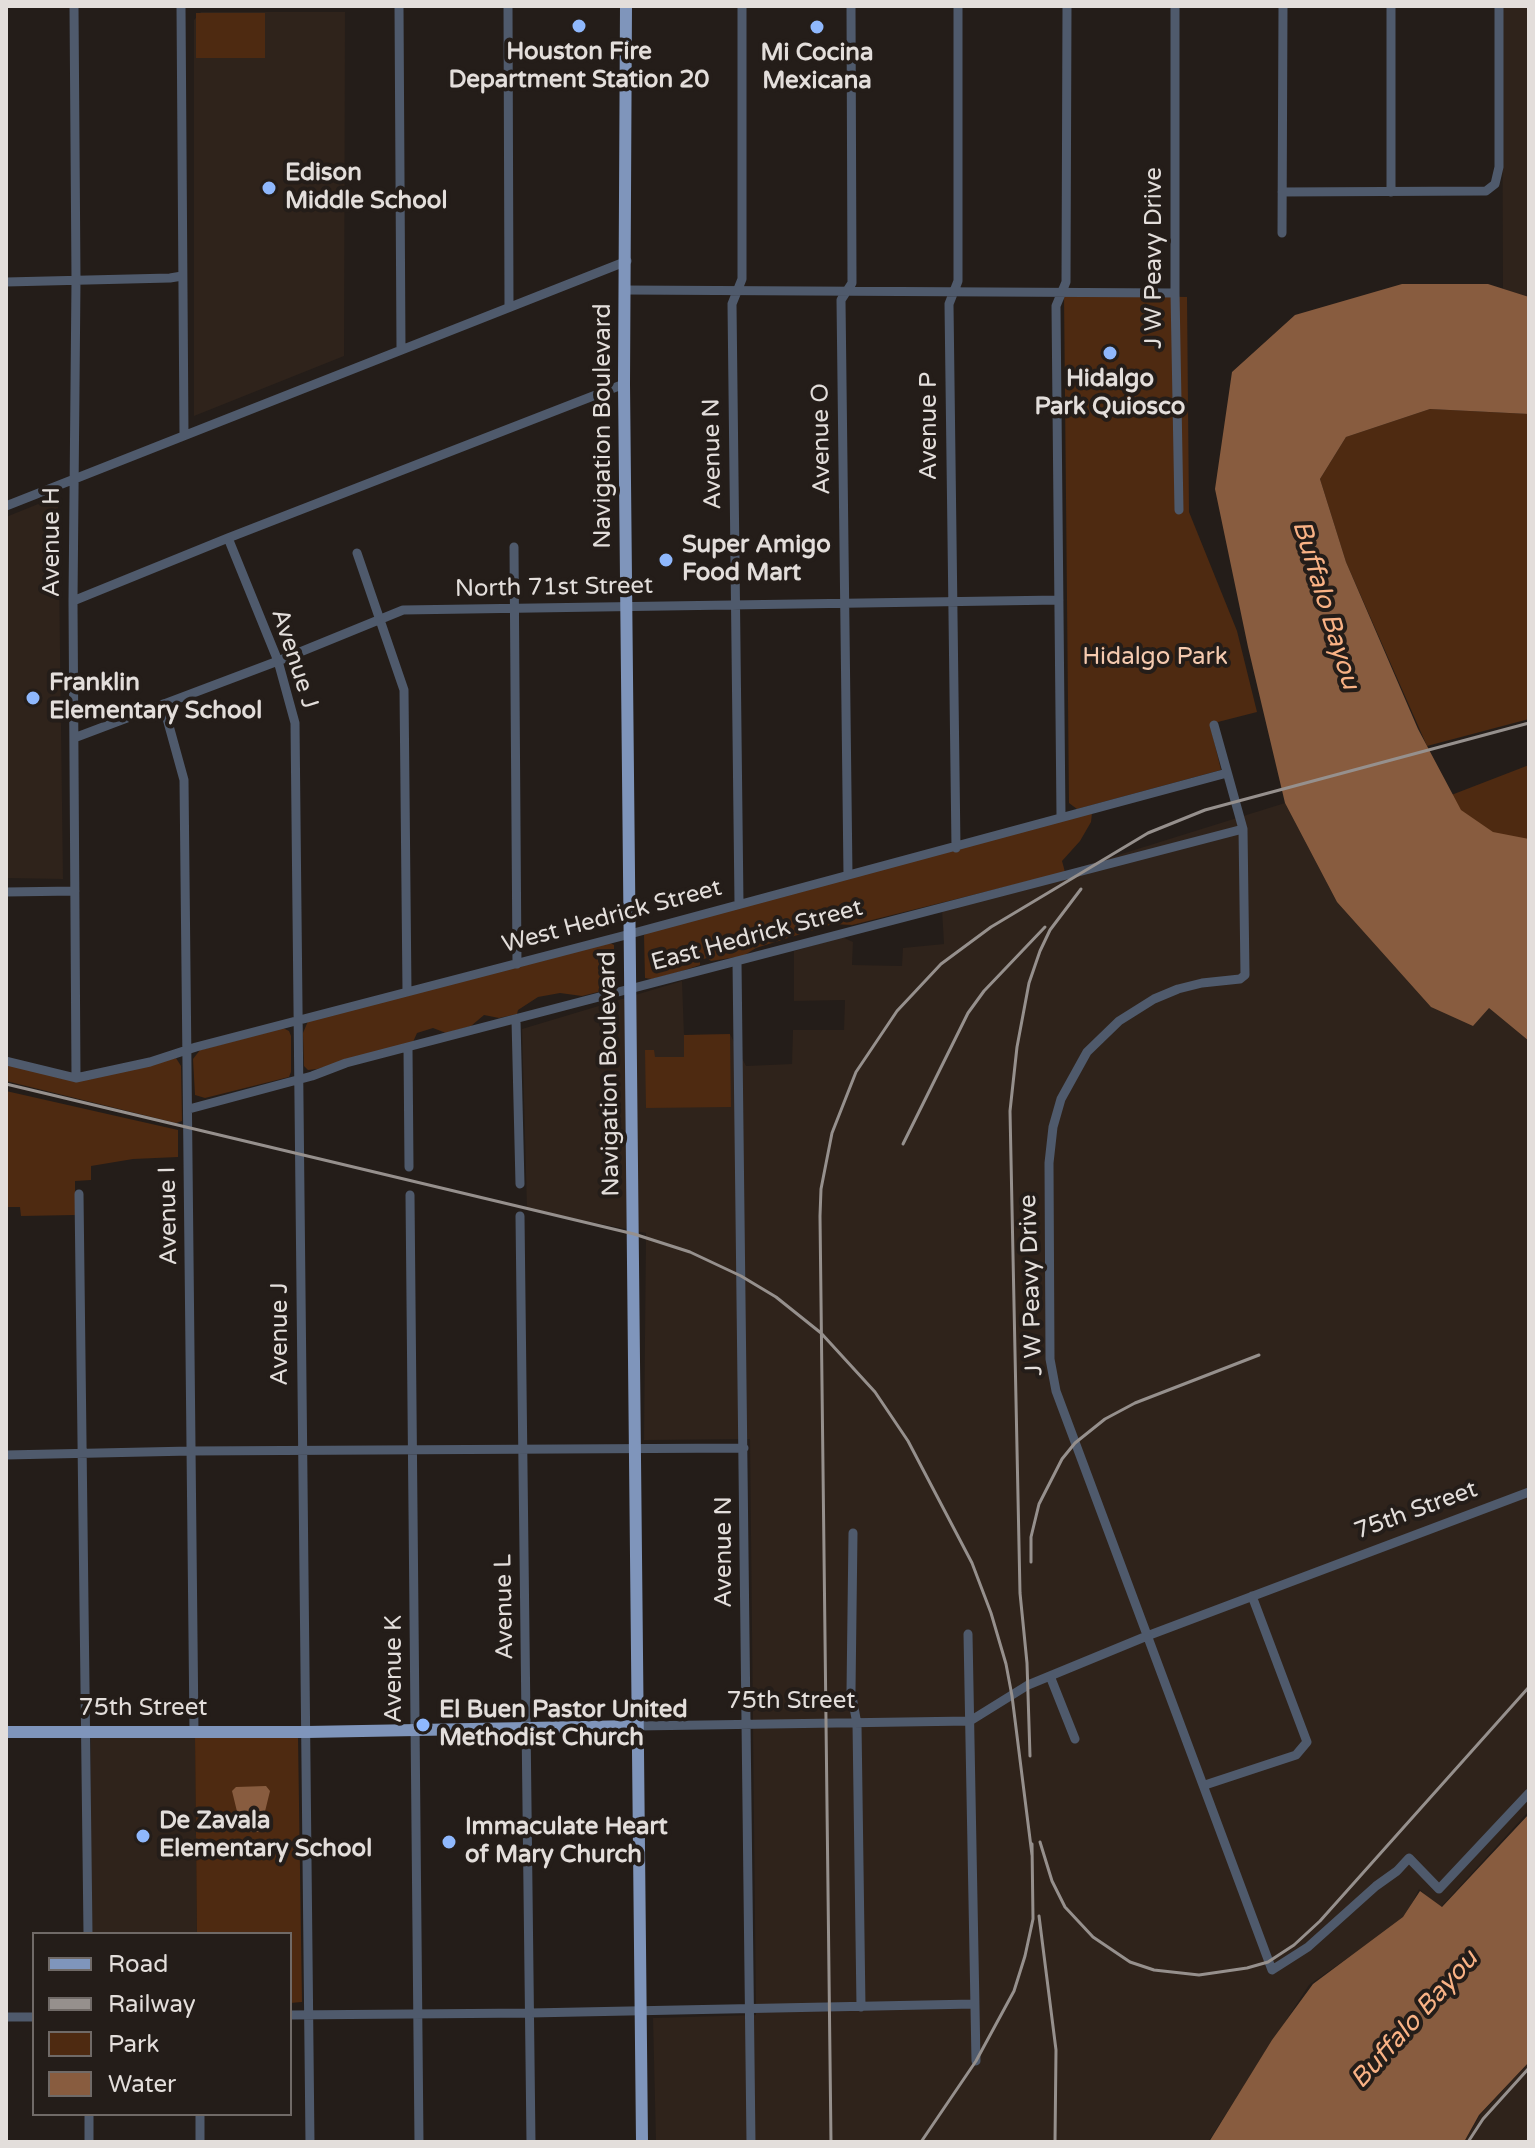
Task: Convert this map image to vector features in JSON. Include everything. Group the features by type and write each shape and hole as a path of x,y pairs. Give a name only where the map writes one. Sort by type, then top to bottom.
{"main road":[{"name":"Navigation Boulevard","path":"626,6 624,384 642,2142"},
{"name":"75th Street","path":"6,1732 307,1732 637,1726"}],"street":[{"name":"Avenue H","path":"74,6 76,1078"},
{"path":"181,6 184,435"},
{"path":"399,6 401,349"},
{"path":"508,6 509,307"},
{"name":"Avenue N","path":"739,904 732,304 742,279 742,6"},
{"name":"Avenue O","path":"848,875 841,300 852,283 851,6"},
{"name":"Avenue P","path":"956,848 949,304 958,281 958,6"},
{"path":"1061,816 1056,306 1066,282 1067,6"},
{"name":"J W Peavy Drive","path":"1175,6 1179,510"},
{"path":"1282,233 1283,6"},
{"path":"1391,6 1391,192"},
{"path":"1282,192 1486,191 1495,184 1499,167 1499,6"},
{"path":"6,506 627,261"},
{"path":"6,282 182,276"},
{"path":"625,290 1175,293"},
{"path":"73,601 624,384"},
{"name":"Avenue J","path":"228,538 278,661 295,723 310,2142"},
{"path":"514,547 517,964"},
{"path":"357,553 404,690 407,992"},
{"name":"North 71st Street","path":"74,738 403,610 1059,600"},
{"name":"Avenue I","path":"163,704 184,780 194,1732"},
{"name":"J W Peavy Drive","path":"1214,725 1243,829 1245,975 1240,979 1178,989 1154,999 1119,1021 1087,1052 1061,1099 1053,1127 1049,1176 1050,1359 1056,1391 1272,1970 1308,1947 1409,1858 1439,1889 1529,1793"},
{"name":"West Hedrick Street","path":"6,1061 76,1078 150,1062 187,1049 956,848 1061,816 1227,773"},
{"name":"East Hedrick Street","path":"189,1109 298,1080 346,1063 1243,829"},
{"path":"6,892 75,891"},
{"name":"Avenue N","path":"737,962 751,2142"},
{"path":"516,1020 520,1184"},
{"path":"408,1048 409,1167"},
{"path":"79,1194 88,1932"},
{"name":"Avenue K","path":"410,1195 419,2142"},
{"name":"Avenue L","path":"520,1216 531,2142"},
{"path":"6,1455 744,1448"},
{"name":"75th Street","path":"637,1726 970,1721 1028,1685 1147,1636 1529,1492"},
{"path":"853,1533 851,1691 857,1724 861,2007"},
{"path":"1205,1785 1296,1755 1307,1742 1252,1596"},
{"path":"968,1634 976,2061"},
{"path":"1050,1676 1075,1739"},
{"path":"292,2015 974,2004"},
{"path":"6,2017 32,2017"},
{"path":"89,2116 89,2142"},
{"path":"200,2116 200,2142"}],"shaded area":[{"path":"1502,6 1529,6 1529,297 1503,289"},
{"name":"Edison Middle School","path":"201,12 345,12 344,356 194,416 194,20"},
{"name":"Franklin Elementary School","path":"58,496 63,879 6,878 6,517"},
{"path":"1285,803 1337,902 1489,1008 1529,1041 1529,1811 1440,1908 1419,1889 1405,1918 1309,1985 1208,2142 656,2142 653,2018 756,2015 750,1439 644,1440 646,1233 527,1209 522,1029 682,981 684,1035 730,1034 746,1066 792,1064 793,1030 844,1030 845,1000 794,1001 794,951 842,937 853,942 852,965 902,966 903,948 944,944 942,910"},
{"name":"De Zavala Elementary School","path":"195,1737 197,1932 91,1932 91,1738"},
{"path":"1529,2062 1529,2142 1464,2142 1481,2114"}],"green space":[{"path":"196,13 265,13 265,58 196,58"},
{"name":"Hidalgo Park","path":"1064,295 1187,297 1189,512 1237,631 1257,712 1210,724 1221,770 1077,809 1069,803"},
{"path":"1430,409 1529,414 1529,719 1427,746 1346,562 1320,479 1346,437"},
{"path":"1529,765 1529,864 1441,799"},
{"path":"1092,813 1091,822 1080,841 1062,861 1065,872 852,925 833,924 756,948 743,956 711,961 707,958 700,960 700,965 679,972 645,978 644,935 649,932"},
{"path":"610,943 614,945 614,988 582,996 560,993 538,997 518,1010 517,1014 499,1018 484,1015 471,1026 446,1033 433,1028 417,1033 413,1042 317,1069 308,1070 304,1066 303,1033 308,1021"},
{"path":"283,1028 291,1036 289,1077 205,1098 195,1095 193,1059 200,1050"},
{"path":"730,1034 731,1107 646,1108 645,1050 654,1050 655,1057 684,1057 684,1035"},
{"path":"176,1058 181,1066 182,1121 176,1123 6,1081 6,1064 64,1079"},
{"path":"6,1091 178,1130 178,1157 133,1159 91,1166 91,1180 75,1181 75,1215 21,1216 20,1207 6,1207"},
{"path":"195,1737 298,1737 302,2002 292,2003 292,1932 197,1932"}],"water":[{"name":"Buffalo Bayou","path":"1402,284 1488,284 1529,297 1529,414 1430,409 1346,437 1320,479 1346,562 1418,729 1461,810 1493,832 1529,839 1529,1041 1489,1008 1473,1026 1431,1007 1337,902 1285,803 1215,489 1232,372 1295,315"},
{"path":"266,1786 270,1791 260,1832 242,1832 232,1791 236,1787"},
{"name":"Buffalo Bayou","path":"1529,1814 1529,2062 1479,2115 1464,2142 1209,2142 1272,2040 1313,1984 1403,1917 1420,1891 1442,1907"}],"railway":[{"path":"831,2142 820,1216 821,1189 832,1133 856,1072 897,1011 941,964 991,927 1148,833 1205,810 1529,723"},
{"path":"1030,1756 1027,1663 1020,1593 1010,1111 1017,1047 1029,983 1050,930 1081,889"},
{"path":"903,1144 968,1013 984,991 1045,927"},
{"path":"6,1084 634,1234 690,1252 776,1297 821,1333 875,1392 908,1441 972,1563 1006,1664 1032,1855"},
{"path":"1031,1562 1031,1537 1039,1504 1062,1459 1075,1443 1105,1419 1135,1403 1259,1355"},
{"path":"1040,1842 1052,1881 1065,1907 1093,1937 1130,1962 1154,1970 1199,1975 1268,1962 1294,1945 1320,1921 1529,1687"},
{"path":"921,2142 976,2061 1014,1991 1033,1919 1032,1844"},
{"path":"1039,1916 1056,2050 1055,2142"},
{"path":"1468,2142 1483,2119 1529,2068"}],"place":[{"name":"Houston Fire Department Station 20","path":"579,26"},
{"name":"Mi Cocina Mexicana","path":"817,27"},
{"name":"Edison Middle School","path":"269,188"},
{"name":"Hidalgo Park Quiosco","path":"1110,353"},
{"name":"Super Amigo Food Mart","path":"666,560"},
{"name":"Franklin Elementary School","path":"33,698"},
{"name":"El Buen Pastor United Methodist Church","path":"423,1725"},
{"name":"De Zavala Elementary School","path":"143,1836"},
{"name":"Immaculate Heart of Mary Church","path":"449,1842"}]}
